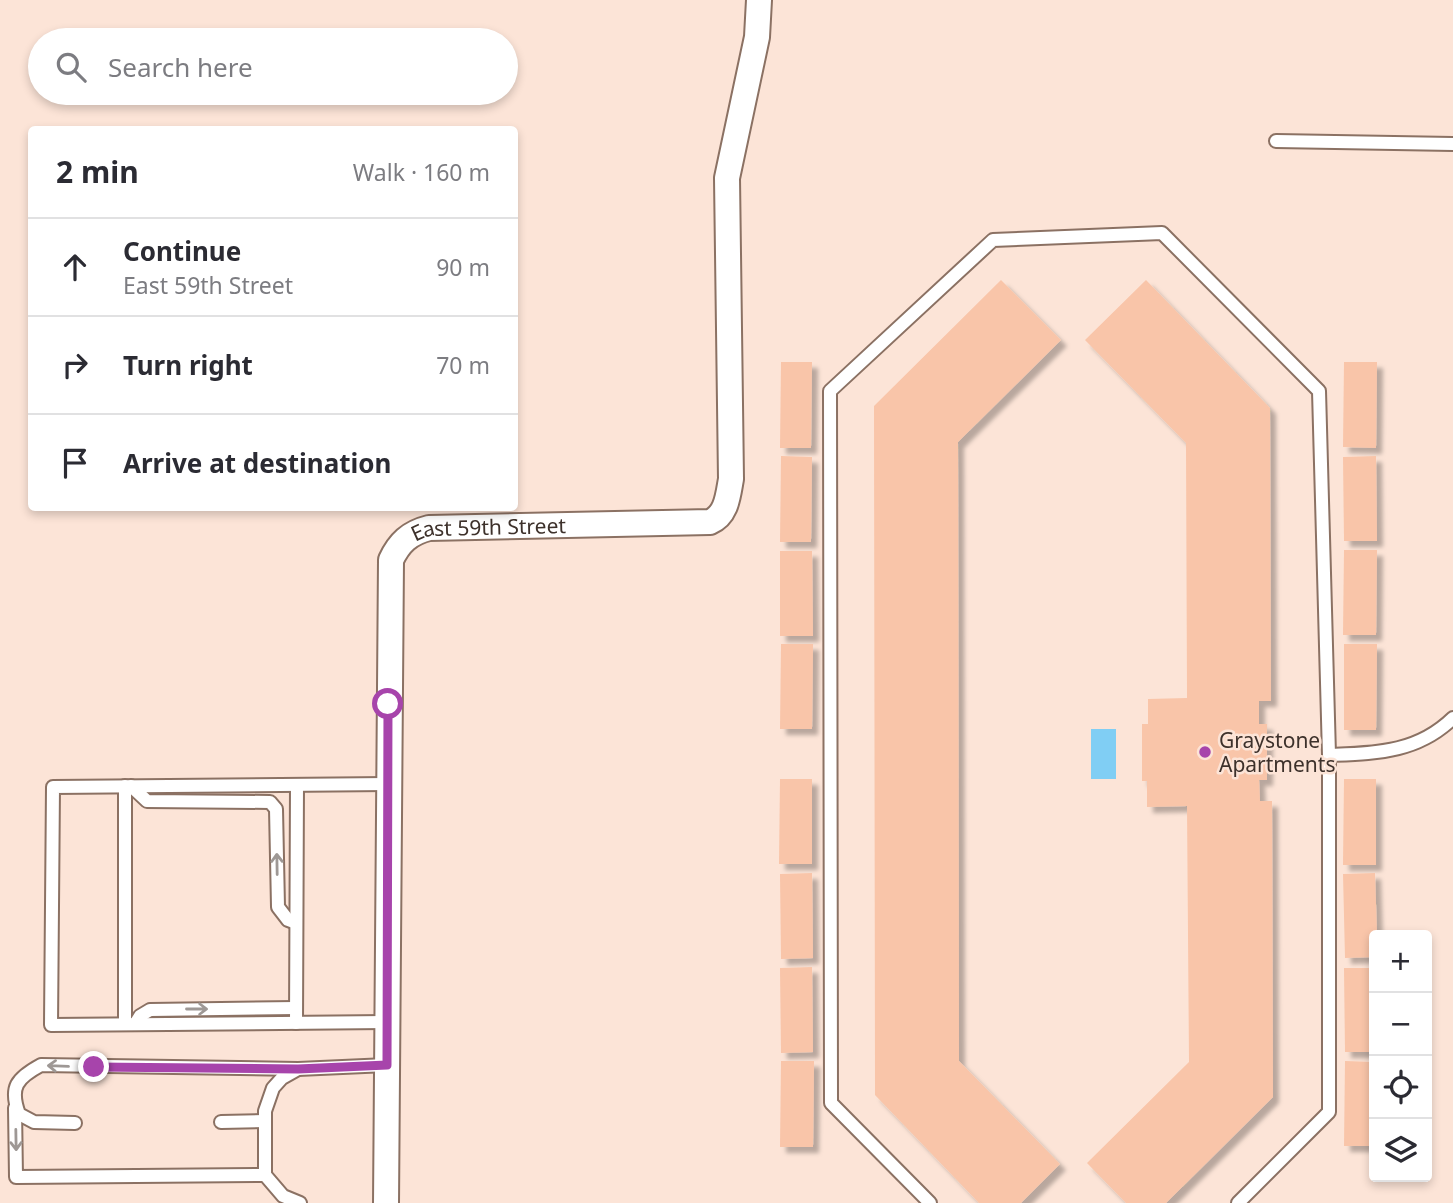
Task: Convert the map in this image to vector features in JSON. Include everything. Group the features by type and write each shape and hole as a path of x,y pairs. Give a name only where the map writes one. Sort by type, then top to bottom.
{"street":[{"name":"East 59th Street","path":"386,1203 391,560 400,544 416,531 429,528 710,522 718,519 722,513 731,479 727,178 757,37 759,0"}],"lane":[{"path":"1276,141 1453,144"},
{"path":"926,1202 831,1103 830,391 993,240 1162,233 1319,391 1329,755 1329,1112 1238,1203"},
{"path":"1329,755 1388,752 1419,742 1453,718"},
{"path":"387,1022 51,1025 53,787 388,784"},
{"path":"296,1023 297,785"},
{"path":"128,786 147,801 270,802 276,809 278,907 288,920 296,923"},
{"path":"128,786 130,1024"},
{"path":"130,1024 150,1010 296,1009"},
{"path":"265,1175 16,1177 16,1084 22,1076 41,1065 298,1069 387,1065"},
{"path":"298,1069 282,1078 273,1088 265,1111 265,1175 283,1196 300,1203"},
{"path":"15,1103 19,1114 26,1119 46,1123 75,1123"},
{"path":"221,1122 265,1121"}],"water":[{"path":"1091,729 1116,729 1116,779 1091,779"}],"building":[{"path":"1001,280 1061,340 958,442 959,1061 1060,1164 1021,1203 979,1203 875,1095 874,406"},
{"name":"Graystone Apartments","path":"1146,280 1270,408 1271,701 1259,701 1259,724 1267,724 1267,780 1259,780 1260,801 1272,801 1273,1097 1166,1203 1126,1203 1087,1163 1189,1062 1187,806 1147,807 1147,781 1142,781 1142,724 1148,724 1148,699 1187,698 1186,443 1085,340"},
{"path":"781,362 812,362 811,448 780,448"},
{"path":"1344,362 1377,362 1376,448 1343,447"},
{"path":"781,456 812,457 811,542 780,542"},
{"path":"1376,456 1377,541 1344,541 1343,457"},
{"path":"1344,550 1377,550 1376,635 1343,635"},
{"path":"780,551 812,551 813,636 780,636"},
{"path":"781,644 813,644 812,729 780,729"},
{"path":"1344,644 1377,644 1376,730 1344,730"},
{"path":"780,779 812,779 812,864 779,864"},
{"path":"1344,779 1376,779 1376,865 1343,865"},
{"path":"812,873 813,958 781,959 780,874"},
{"path":"1375,873 1377,930 1369,930 1369,957 1345,958 1343,874"},
{"path":"812,967 813,1052 781,1053 780,968"},
{"path":"1344,968 1369,968 1369,1052 1345,1052"},
{"path":"781,1061 814,1061 813,1147 780,1147"},
{"path":"1345,1061 1369,1062 1369,1146 1344,1146"}],"place":[{"name":"Graystone Apartments","path":"1205,752"}],"route":[{"path":"94,1067 298,1069 387,1065 388,704"}]}
